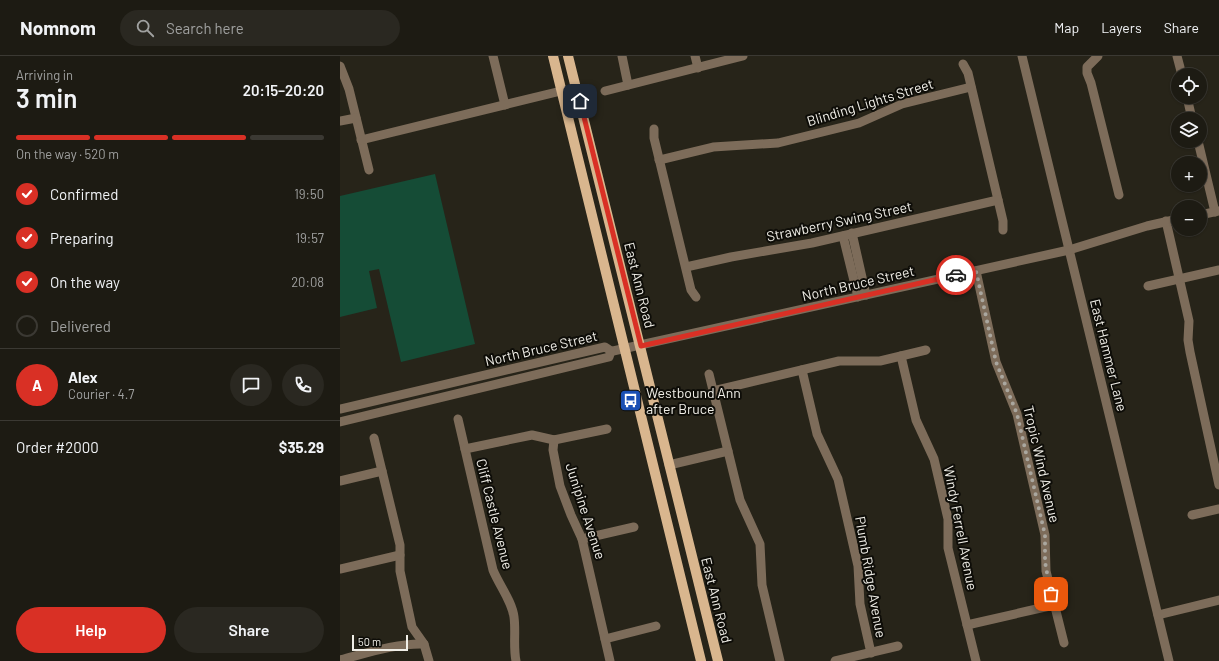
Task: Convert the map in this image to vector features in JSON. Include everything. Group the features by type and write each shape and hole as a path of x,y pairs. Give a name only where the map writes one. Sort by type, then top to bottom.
{"main road":[{"path":"553,56 701,661"},
{"name":"East Ann Road","path":"568,56 718,661"}],"street":[{"path":"493,56 505,105"},
{"path":"622,56 628,85"},
{"path":"695,56 698,68"},
{"path":"605,91 743,56"},
{"name":"East Hammer Lane","path":"1022,56 1168,661"},
{"path":"1098,56 1087,67 1087,73 1091,82 1119,195"},
{"path":"1177,56 1180,68"},
{"path":"963,64 968,73 998,200 1003,230"},
{"path":"340,66 349,89 369,170"},
{"name":"Blinding Lights Street","path":"659,160 713,147 742,144 769,144 818,134 859,123 902,104 971,87"},
{"path":"361,140 561,91"},
{"path":"340,121 356,118"},
{"path":"654,129 654,138 659,160 691,290 696,297"},
{"path":"1200,148 1217,212 1207,214"},
{"name":"Strawberry Swing Street","path":"686,267 848,234 998,200"},
{"name":"North Bruce Street","path":"613,351 1069,250 1171,221"},
{"path":"1166,222 1189,322 1188,340 1190,352 1219,485"},
{"path":"848,234 862,296"},
{"path":"1148,286 1219,270"},
{"name":"Tropic Wind Avenue","path":"976,271 996,362 1011,396 1019,422 1045,535 1046,571 1064,643"},
{"name":"North Bruce Street","path":"340,409 605,347 611,351 609,357 340,422"},
{"path":"713,391 839,361 880,361 926,350"},
{"name":"Windy Ferrell Avenue","path":"901,356 916,420 934,459 948,519 948,548 976,661"},
{"name":"Plumb Ridge Avenue","path":"802,370 817,434 821,446 833,467 839,486 858,566 860,604 871,653"},
{"path":"709,374 740,500 760,544 762,589 780,661"},
{"name":"Cliff Castle Avenue","path":"458,419 493,570 514,616 513,647 516,661"},
{"path":"465,449 532,435 554,440 606,429"},
{"path":"374,438 400,545 400,571 412,627 424,644 429,661"},
{"name":"Junipine Avenue","path":"554,440 553,450 560,486 570,515 582,539 610,661"},
{"path":"669,466 728,451"},
{"path":"340,481 382,470"},
{"path":"1192,515 1219,509"},
{"path":"582,539 634,527"},
{"path":"340,568 400,555"},
{"path":"1158,615 1219,600"},
{"path":"967,625 1054,605"},
{"path":"605,639 656,626"},
{"path":"340,660 386,649 424,644"},
{"path":"835,661 898,646"}],"green space":[{"path":"435,174 475,344 401,362 379,269 369,271 377,308 340,317 340,196"}],"way so far":[{"path":"956,275 976,271 996,362 1017,414 1045,535 1045,562 1051,594"}],"place":[{"name":"Westbound Ann after Bruce","path":"631,400"}],"route":[{"path":"580,101 641,346 956,275"}]}
